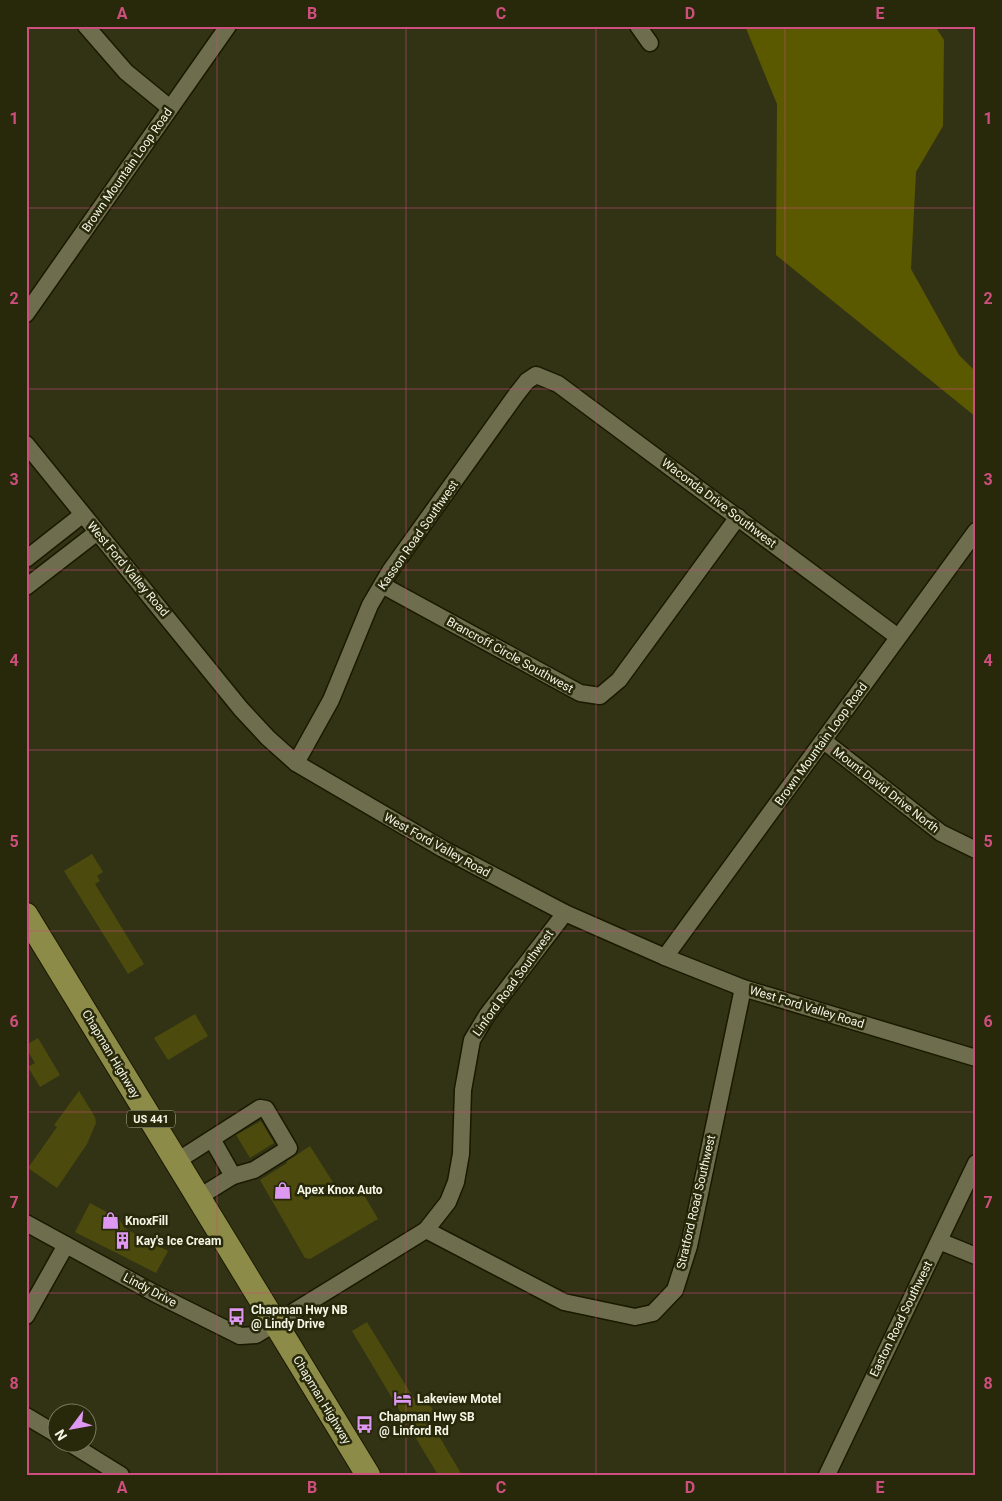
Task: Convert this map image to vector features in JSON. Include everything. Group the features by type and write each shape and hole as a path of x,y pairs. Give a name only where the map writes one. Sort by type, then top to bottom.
{"highway":[{"name":"Chapman Highway","path":"26,915 368,1475"}],"street":[{"path":"86,26 126,72 170,108"},
{"name":"Brown Mountain Loop Road","path":"26,314 228,26"},
{"path":"638,26 650,43"},
{"name":"Waconda Drive Southwest","path":"536,376 558,384 898,637"},
{"name":"Kasson Road Southwest","path":"296,763 331,700 370,605 390,571 516,395 527,381 536,376"},
{"name":"West Ford Valley Road","path":"26,444 96,533 170,618 241,709 268,738 296,763 386,817 565,913 665,958 743,988 976,1058"},
{"path":"26,559 82,515"},
{"name":"Brancroff Circle Southwest","path":"382,585 580,693 600,696 619,680 738,517"},
{"path":"26,587 96,533"},
{"name":"Brown Mountain Loop Road","path":"665,958 975,534"},
{"name":"Mount David Drive North","path":"824,741 941,833 976,850"},
{"name":"Linford Road Southwest","path":"276,1323 426,1230 448,1202 456,1182 461,1154 463,1090 472,1040 487,1015 565,913"},
{"name":"Stratford Road Southwest","path":"426,1230 564,1302 635,1317 654,1313 675,1290 689,1246 743,988"},
{"path":"176,1161 260,1108 266,1110 289,1148 254,1170 233,1176 199,1197"},
{"path":"212,1139 233,1176"},
{"name":"Easton Road Southwest","path":"827,1475 976,1163"},
{"name":"Lindy Drive","path":"26,1223 154,1293 240,1336 256,1335 276,1323"},
{"path":"939,1240 976,1256"},
{"path":"26,1316 66,1244"},
{"path":"26,1416 48,1429"},
{"path":"87,1454 121,1475"}],"shaded area":[{"path":"745,26 935,26 944,40 943,126 916,172 911,269 959,355 976,372 976,417 776,255 777,104"}],"building":[{"path":"92,854 103,872 97,876 100,881 95,884 144,964 128,974 64,871"},
{"path":"195,1014 208,1036 168,1060 154,1038"},
{"path":"38,1038 60,1075 40,1087 28,1067 35,1063 26,1048 26,1045"},
{"path":"79,1091 95,1117 96,1123 87,1144 57,1188 28,1168 57,1127 54,1125"},
{"path":"261,1121 274,1143 250,1158 236,1135"},
{"path":"310,1146 343,1198 360,1188 378,1219 310,1259 305,1258 260,1180"},
{"name":"Kay's Ice Cream","path":"90,1203 118,1218 126,1229 168,1251 156,1273 75,1232"},
{"name":"Lakeview Motel","path":"367,1322 416,1402 425,1397 437,1417 430,1421 462,1475 438,1475 352,1331"}],"place":[{"name":"Apex Knox Auto","path":"283,1190"},
{"name":"KnoxFill","path":"111,1221"},
{"name":"Kay's Ice Cream","path":"122,1241"},
{"name":"Chapman Hwy NB @ Lindy Drive","path":"237,1317"},
{"name":"Lakeview Motel","path":"403,1399"},
{"name":"Chapman Hwy SB @ Linford Rd","path":"365,1424"}]}
